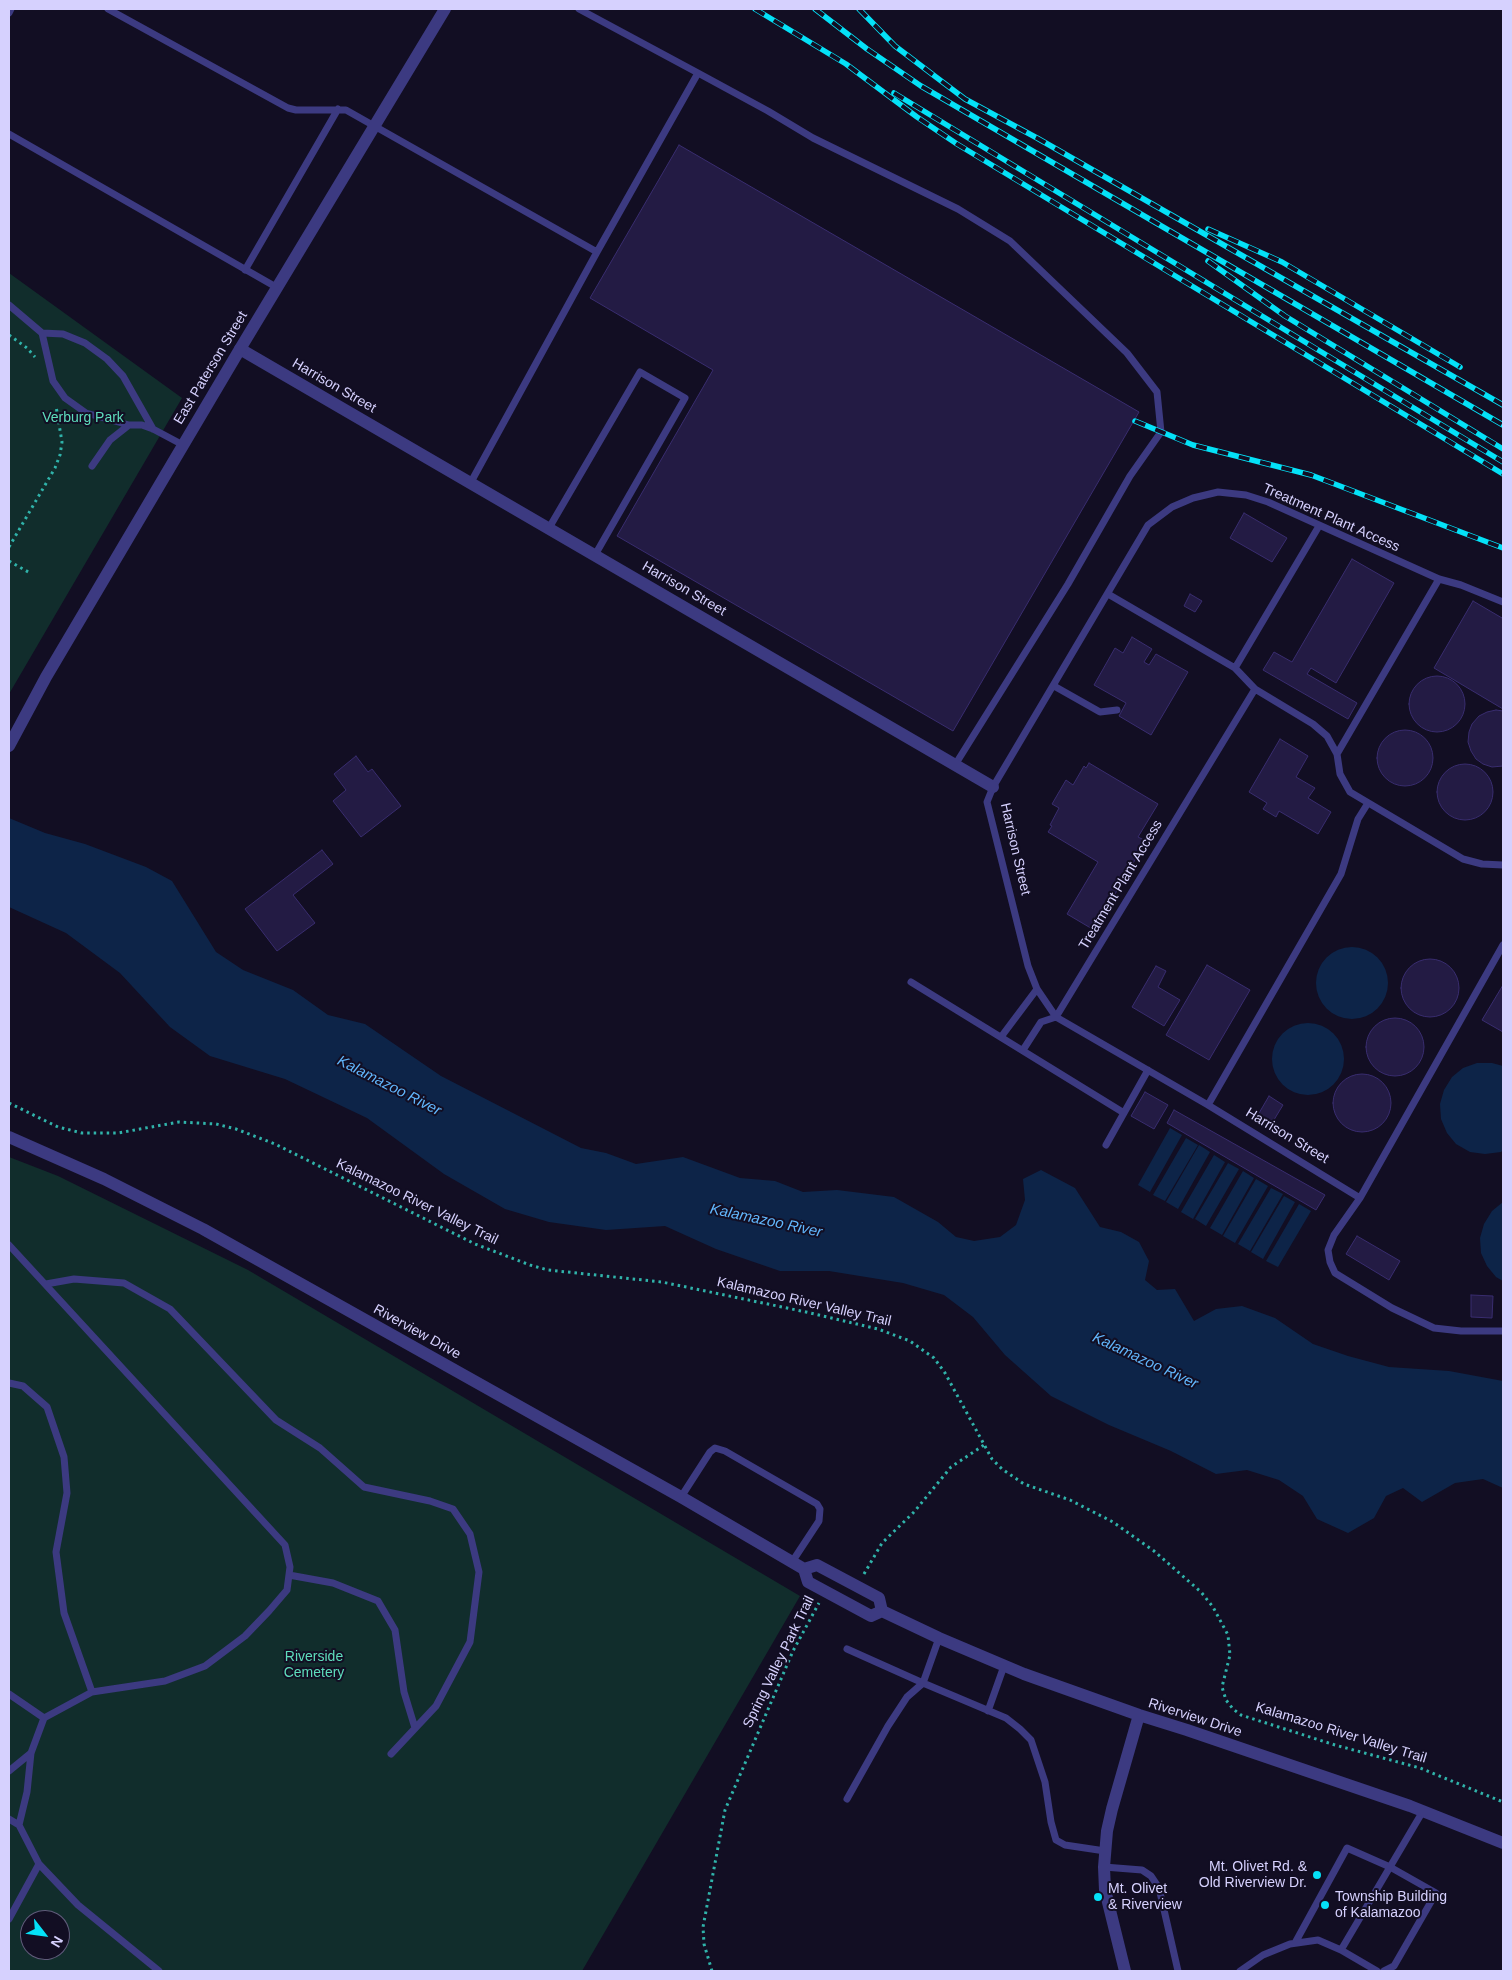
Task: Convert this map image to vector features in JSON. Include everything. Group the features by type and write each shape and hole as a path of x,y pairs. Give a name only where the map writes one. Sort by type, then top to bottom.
{"street":[{"name":"East Paterson Street","path":"12,742 46,677 276,287 445,9"},
{"name":"Harrison Street","path":"240,348 993,787"},
{"name":"Riverview Drive","path":"9,1137 104,1179 203,1229 792,1562 804,1568 817,1565 858,1586 879,1598 882,1611"},
{"name":"Riverview Drive","path":"804,1568 808,1582 871,1616 882,1611 1004,1666 1139,1715 1256,1753 1422,1811 1503,1843"},
{"path":"1125,1971 1106,1890 1104,1867 1112,1809 1139,1715"}],"lane":[{"path":"9,13 11,9"},
{"path":"108,9 288,108 296,110 338,108 346,110 597,252"},
{"path":"579,9 768,110 813,138 958,209 1010,242 1127,353 1157,392 1161,432 1130,476 1068,584 955,765"},
{"path":"471,482 597,252 698,74"},
{"path":"245,270 338,108"},
{"path":"9,134 276,287"},
{"path":"10,309 42,333 63,334 85,343 106,359 123,376 153,429"},
{"path":"42,333 53,381 65,398 86,413 130,425 142,425 183,445"},
{"path":"549,528 640,372 685,398 595,555"},
{"path":"92,466 110,440 130,425"},
{"name":"Treatment Plant Access","path":"993,787 1148,524 1172,507 1193,498 1218,492 1246,495 1268,502 1439,579 1462,584 1503,602"},
{"path":"1235,668 1319,526"},
{"path":"1337,754 1439,579"},
{"path":"1108,594 1235,668 1255,689 1314,724 1327,736 1337,754 1340,774 1350,792 1463,859 1482,864 1503,865"},
{"path":"1054,686 1100,712 1117,710"},
{"name":"Treatment Plant Access","path":"1056,1017 1255,689"},
{"name":"Harrison Street","path":"993,787 987,802 1028,966 1037,989 1056,1017 1208,1105 1360,1198"},
{"path":"1208,1105 1341,874 1358,819 1368,803"},
{"path":"1503,945 1360,1198 1334,1235 1328,1250 1330,1262 1335,1273 1392,1308 1434,1328 1461,1331 1503,1331"},
{"path":"911,982 1124,1113"},
{"path":"1001,1037 1037,989"},
{"path":"1023,1050 1041,1022 1056,1017"},
{"path":"1106,1144 1148,1070"},
{"path":"9,1244 285,1545 290,1567 288,1590 245,1636 205,1666 164,1681 92,1692 44,1718 31,1753 27,1792 19,1825"},
{"path":"46,1284 74,1279 124,1283 132,1287 170,1309 276,1420 320,1448 364,1487 430,1501 453,1509 470,1534 479,1572 470,1642 436,1706 391,1754"},
{"path":"9,1382 24,1386 47,1407 64,1457 67,1492 56,1552 64,1613 92,1692"},
{"path":"680,1497 710,1452 715,1448 725,1451 800,1494 816,1504 820,1509 821,1515 792,1562"},
{"path":"289,1575 333,1583 378,1602 395,1630 404,1692 415,1728"},
{"path":"847,1799 888,1726 907,1697 923,1683 939,1638"},
{"path":"847,1649 1006,1718 1031,1740 1045,1782 1052,1827 1056,1840 1065,1845 1105,1851"},
{"path":"988,1710 1004,1666"},
{"path":"9,1694 44,1718"},
{"path":"9,1771 31,1753"},
{"path":"1340,1950 1422,1811"},
{"path":"9,1819 19,1825 39,1864 78,1906 159,1971"},
{"path":"1295,1943 1347,1848 1390,1867 1436,1893 1394,1966 1384,1971"},
{"path":"9,1920 39,1864"},
{"path":"1104,1867 1142,1870 1151,1876 1159,1888 1178,1971"},
{"path":"1240,1971 1262,1955 1295,1943 1318,1940 1377,1971"}],"path":[{"path":"9,336 27,348 40,364"},
{"path":"9,547 55,468 60,455 62,442 61,424 56,403"},
{"path":"9,561 30,573"},
{"name":"Kalamazoo River Valley Trail","path":"9,1103 58,1127 82,1133 118,1133 180,1122 216,1124 236,1128 275,1144 475,1244 530,1265 548,1270 662,1282 806,1312 894,1334 922,1348 934,1358 945,1372 992,1459 1015,1479 1034,1488 1070,1500 1113,1522 1154,1551 1201,1592 1213,1606 1228,1635 1230,1655 1222,1687 1223,1693 1233,1709 1250,1718 1335,1745 1420,1768 1503,1802"},
{"path":"858,1586 882,1543 914,1512 951,1468 984,1445"},
{"name":"Spring Valley Park Trail","path":"712,1971 704,1944 703,1927 724,1810 793,1651 826,1592"}],"green space":[{"name":"Verburg Park","path":"9,273 182,398 9,694"},
{"name":"Riverside Cemetery","path":"9,1157 58,1176 248,1270 800,1596 582,1971 9,1971"}],"water":[{"name":"Kalamazoo River","path":"9,818 45,833 85,844 146,867 172,881 216,952 243,970 293,990 328,1015 365,1024 441,1076 581,1148 606,1153 636,1164 683,1157 740,1178 775,1181 803,1192 837,1190 894,1197 938,1222 956,1237 974,1241 1000,1237 1016,1225 1025,1200 1023,1179 1041,1170 1075,1188 1100,1227 1121,1232 1139,1242 1149,1261 1145,1280 1157,1290 1175,1289 1194,1321 1216,1309 1242,1306 1275,1318 1313,1344 1348,1356 1389,1367 1449,1371 1503,1381 1503,1488 1483,1479 1455,1483 1422,1502 1403,1488 1386,1496 1374,1518 1348,1533 1317,1519 1303,1496 1279,1480 1247,1470 1216,1474 1171,1451 1109,1425 1051,1396 1005,1355 973,1317 944,1295 903,1283 829,1271 780,1271 716,1249 665,1226 606,1230 549,1222 505,1209 444,1174 367,1118 285,1079 210,1056 170,1027 120,973 66,933 9,907"},
{"path":"1352,947 1372,953 1382,963 1388,983 1382,1003 1372,1013 1352,1019 1332,1013 1322,1003 1316,983 1322,963 1332,953"},
{"path":"1308,1023 1328,1029 1338,1039 1344,1059 1338,1079 1328,1089 1308,1095 1288,1089 1278,1079 1272,1059 1278,1039 1288,1029"},
{"path":"1477,1063 1492,1063 1503,1066 1503,1150 1501,1152 1485,1154 1470,1152 1456,1144 1447,1133 1441,1119 1440,1104 1444,1090 1452,1077 1463,1068"},
{"path":"1170,1128 1182,1135 1150,1192 1138,1185"},
{"path":"1186,1138 1198,1145 1165,1201 1153,1195"},
{"path":"1199,1145 1210,1152 1178,1209 1166,1202"},
{"path":"1214,1155 1225,1162 1193,1219 1181,1212"},
{"path":"1228,1163 1239,1169 1206,1226 1195,1219"},
{"path":"1243,1171 1254,1178 1222,1235 1210,1228"},
{"path":"1256,1179 1268,1186 1235,1243 1223,1236"},
{"path":"1271,1188 1283,1194 1250,1251 1238,1244"},
{"path":"1284,1196 1295,1202 1263,1259 1251,1252"},
{"path":"1503,1202 1503,1281 1496,1277 1487,1266 1481,1253 1480,1238 1484,1224 1492,1211"},
{"path":"1299,1204 1311,1211 1278,1267 1266,1261"}],"building":[{"path":"679,145 1139,412 953,731 617,536 713,370 590,298"},
{"path":"1244,513 1287,538 1272,562 1230,538"},
{"path":"1352,559 1394,583 1336,683 1311,668 1307,674 1357,703 1348,719 1263,670 1274,652 1292,662"},
{"path":"1190,594 1202,601 1195,612 1184,606"},
{"path":"1473,601 1502,618 1503,616 1503,709 1434,668"},
{"path":"1132,637 1152,649 1144,662 1149,665 1156,654 1188,672 1151,735 1119,716 1126,703 1094,685 1115,648 1123,653"},
{"path":"1431,676 1443,676 1453,680 1461,688 1465,704 1461,720 1453,728 1443,732 1431,732 1421,728 1413,720 1409,710 1409,698 1413,688 1421,680"},
{"path":"1496,710 1503,711 1503,766 1492,767 1476,759 1468,742 1472,724 1479,716"},
{"path":"1399,730 1411,730 1421,734 1429,742 1433,758 1429,774 1421,782 1411,786 1399,786 1389,782 1381,774 1377,764 1377,752 1381,742 1389,734"},
{"path":"1280,739 1308,756 1296,777 1315,788 1308,798 1331,812 1318,834 1279,811 1276,817 1263,809 1267,803 1249,792"},
{"path":"356,756 368,772 372,769 401,806 361,837 333,801 346,790 334,774"},
{"path":"1089,763 1158,804 1138,837 1146,841 1094,930 1067,914 1098,862 1048,832 1059,808 1052,804 1066,780 1073,785 1084,766 1086,768"},
{"path":"1459,764 1471,764 1481,768 1489,776 1493,792 1489,808 1481,816 1471,820 1459,820 1449,816 1441,808 1437,798 1437,786 1441,776 1449,768"},
{"path":"322,850 333,864 293,895 315,923 277,951 245,909"},
{"path":"1424,959 1436,959 1451,967 1459,982 1459,994 1451,1009 1436,1017 1424,1017 1409,1009 1401,994 1401,982 1409,967"},
{"path":"1207,965 1250,990 1209,1060 1166,1035"},
{"path":"1156,966 1166,971 1158,987 1180,1000 1164,1026 1132,1007"},
{"path":"1503,985 1503,1032 1482,1020"},
{"path":"1389,1018 1401,1018 1416,1026 1424,1041 1424,1053 1416,1068 1401,1076 1389,1076 1374,1068 1366,1053 1366,1041 1374,1026"},
{"path":"1356,1074 1368,1074 1383,1082 1391,1097 1391,1109 1383,1124 1368,1132 1356,1132 1341,1124 1333,1109 1333,1097 1341,1082"},
{"path":"1145,1092 1168,1105 1154,1129 1131,1116"},
{"path":"1269,1096 1283,1105 1269,1128 1255,1120"},
{"path":"1174,1110 1325,1195 1316,1210 1167,1123"},
{"path":"1357,1236 1400,1261 1389,1280 1346,1254"},
{"path":"1471,1295 1493,1296 1492,1318 1471,1317"}],"railway":[{"path":"755,9 846,64 957,144 1503,474"},
{"path":"815,9 867,49 921,86 1503,425"},
{"path":"859,9 895,46 965,99 1037,138 1503,405"},
{"path":"894,93 1503,462"},
{"path":"1208,229 1282,262 1460,367"},
{"path":"1208,261 1285,316 1503,449"},
{"path":"1135,421 1193,445 1311,475 1503,548"}],"place":[{"name":"Mt. Olivet Rd. & Old Riverview Dr.","path":"1317,1875"},
{"name":"Mt. Olivet & Riverview","path":"1098,1897"},
{"name":"Township Building of Kalamazoo","path":"1325,1905"}]}
